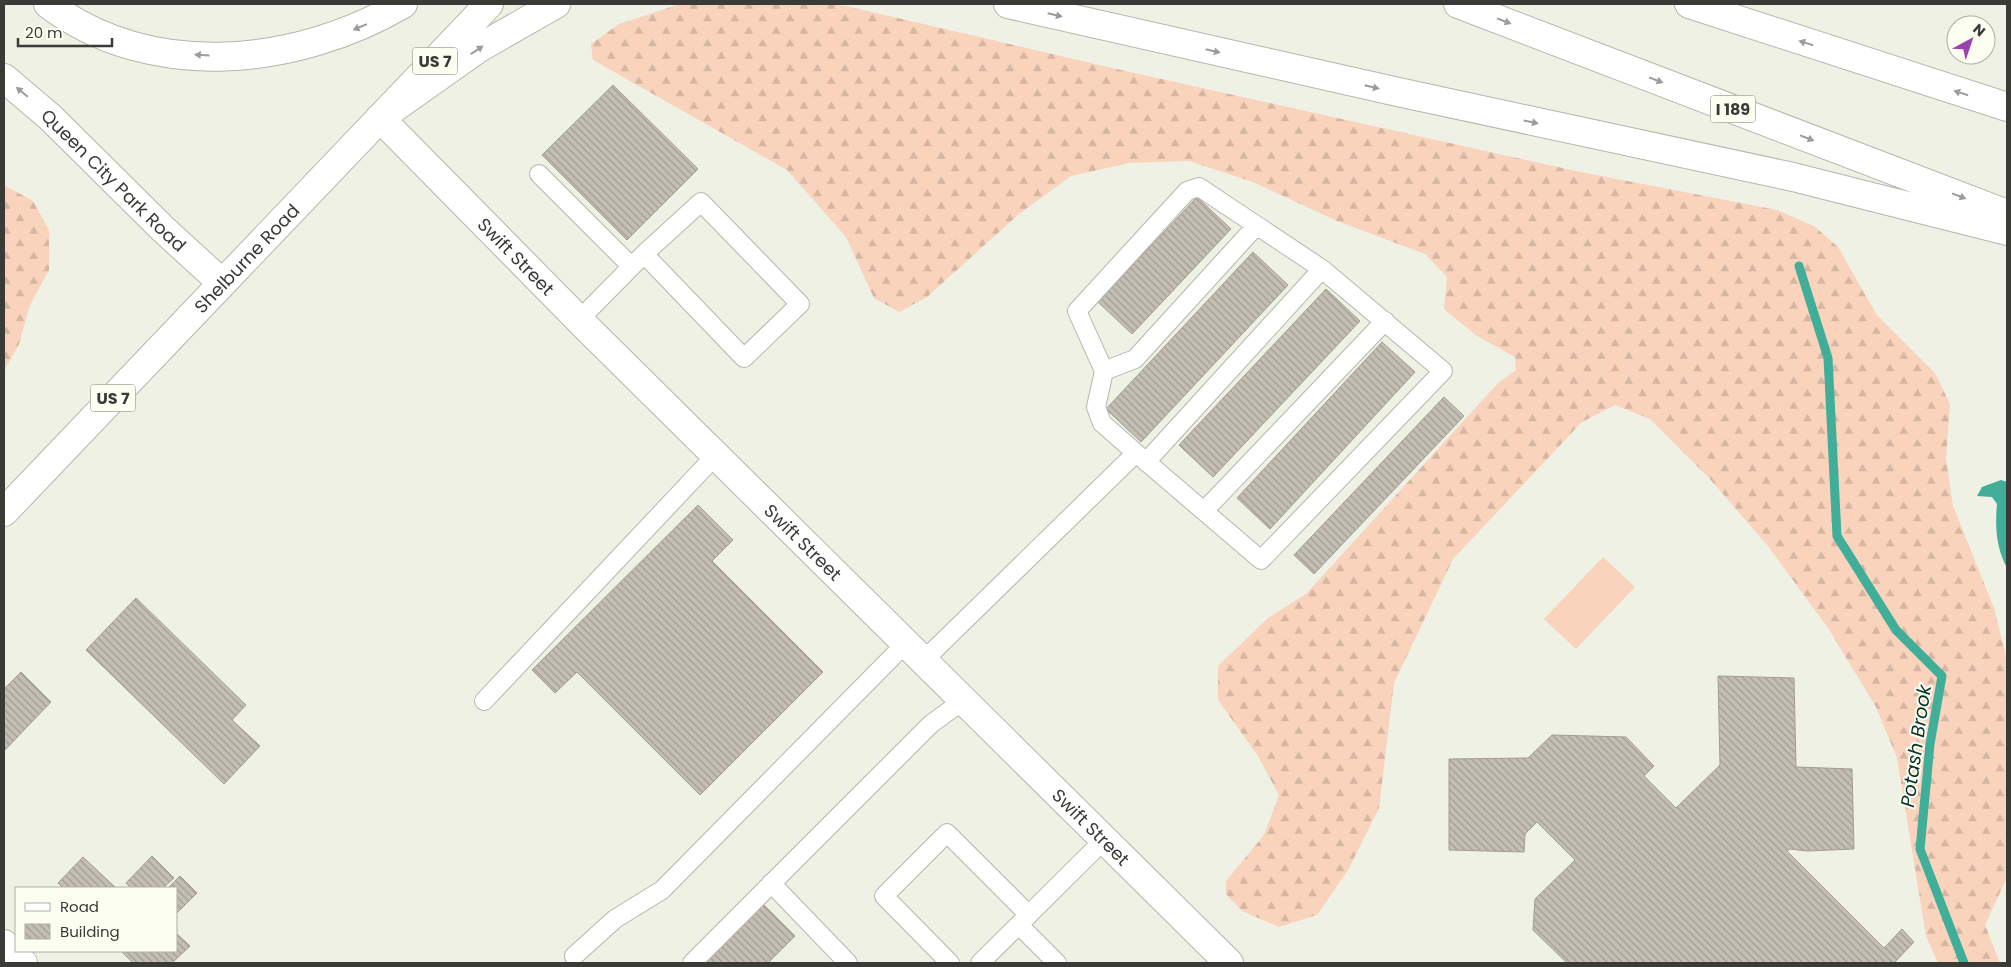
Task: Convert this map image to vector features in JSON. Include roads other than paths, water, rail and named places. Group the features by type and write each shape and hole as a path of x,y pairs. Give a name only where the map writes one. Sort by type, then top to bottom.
{"main road":[{"path":"48,4 74,21 124,44 178,53 231,56 284,51 314,43 367,24 403,4"},
{"name":"Shelburne Road","path":"4,512 489,4"},
{"path":"380,118 479,48 556,4"},
{"path":"1008,4 1407,94 1793,177 2007,231"},
{"name":"I 189","path":"1458,4 2007,214"},
{"path":"1689,4 2007,107"},
{"name":"Queen City Park Road","path":"4,78 50,118 157,223 222,283"},
{"name":"Swift Street","path":"380,118 579,320 1229,963"},
{"path":"4,944 23,963"}],"lane":[{"path":"539,174 638,260 744,358 800,304 701,202 638,260 579,320"},
{"path":"1199,187 1322,269 1443,371 1261,560 1102,423 1096,407 1104,372 1077,311 1187,191 1199,187"},
{"path":"1104,372 1135,359 1256,226"},
{"path":"574,956 615,919 662,890 915,652 1141,458 1322,269"},
{"path":"1204,511 1385,321"},
{"path":"484,701 716,455"},
{"path":"692,963 931,724 964,700"},
{"path":"950,963 884,896 947,833 1024,920 1057,963"},
{"path":"980,963 1104,840"},
{"path":"771,883 848,963"}],"water":[{"path":"2001,480 2007,482 2007,568 1997,537 1997,504 1992,497 1977,496 1982,487"}],"waterway":[{"name":"Potash Brook","path":"1799,266 1828,358 1837,536 1896,630 1942,676 1930,744 1920,849 1964,963"}]}
